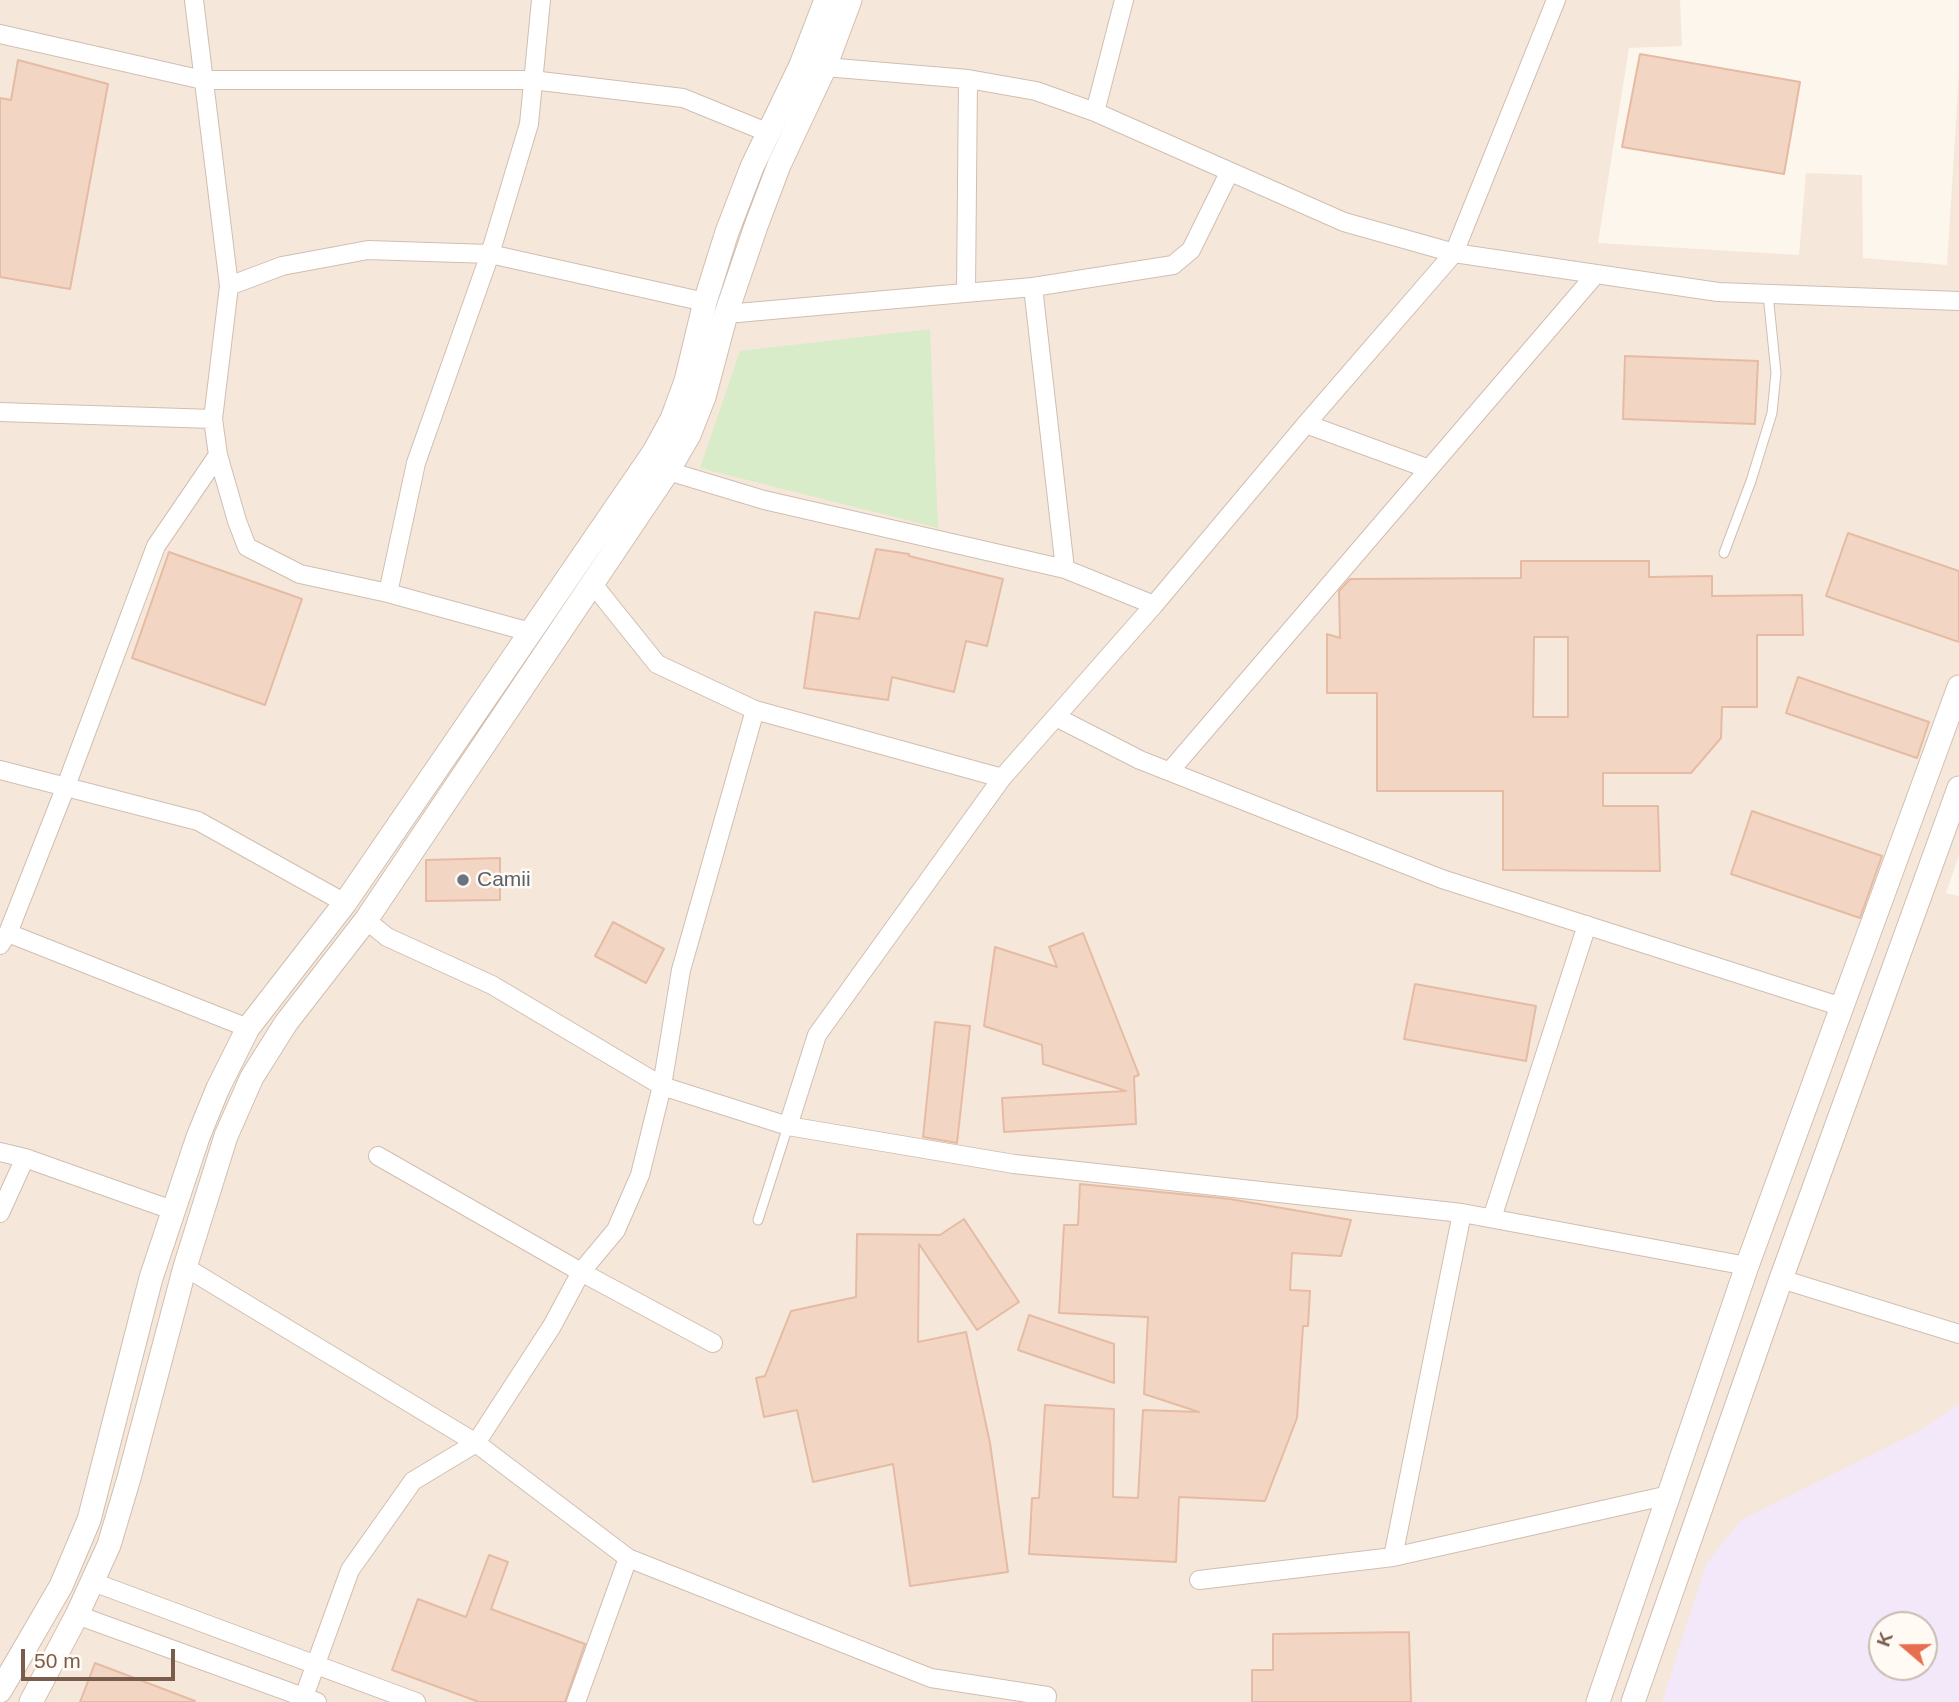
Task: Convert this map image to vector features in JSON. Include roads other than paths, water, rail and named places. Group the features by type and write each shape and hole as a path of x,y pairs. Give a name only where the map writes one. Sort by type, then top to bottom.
{"street":[{"path":"194,0 229,286 212,419 218,455 247,547 300,574 388,593 530,632"},
{"path":"388,593 416,463 489,254 529,124 541,0"},
{"path":"0,1691 61,1586 89,1520 151,1278 172,1210 202,1125 248,1028 345,903 642,471 672,419 727,232 752,167 801,65 826,0"},
{"path":"31,1702 77,1615 109,1545 185,1267 226,1136 252,1077 286,1023 366,920 668,471 689,435 704,397 740,268 779,164 825,67 850,0"},
{"path":"1095,112 1124,0"},
{"path":"788,1126 817,1035 1002,778 1154,605 1454,253 1556,0"},
{"path":"0,34 203,80 532,80 683,98 769,133"},
{"path":"801,65 968,79 1036,91 1095,112 1344,222 1454,253 1718,292 1959,301"},
{"path":"966,291 968,79"},
{"path":"229,286 282,266 368,250 489,254 705,302 726,314 1033,287 1173,265 1192,250 1229,173"},
{"path":"1170,771 1596,274"},
{"path":"1033,287 1065,569"},
{"path":"0,412 212,419"},
{"path":"1306,424 1429,469"},
{"path":"218,455 156,546 66,786 4,939 248,1028"},
{"path":"668,471 764,500 1065,569 1154,605"},
{"path":"592,583 657,664 755,710 1002,778"},
{"path":"1598,1702 1746,1266 1959,687"},
{"path":"77,1615 308,1700 316,1665 351,1570 412,1481 476,1443 552,1326 581,1272 616,1230 640,1175 662,1086 681,970 755,710"},
{"path":"1056,717 1140,760 1442,879 1842,1007"},
{"path":"0,770 198,821 345,903 387,937 492,985 662,1086 788,1126 1014,1164 1492,1218 1746,1266 1959,1334"},
{"path":"1633,1702 1781,1279 1959,788"},
{"path":"1492,1218 1587,925"},
{"path":"0,1152 25,1158 172,1210"},
{"path":"378,1156 581,1272 713,1343"},
{"path":"0,1213 25,1158"},
{"path":"1393,1557 1462,1213"},
{"path":"185,1267 476,1443 628,1558 931,1678 1048,1696 1046,1702"},
{"path":"1199,1580 1393,1557 1669,1495"},
{"path":"576,1702 628,1558"},
{"path":"93,1582 416,1702"}],"lane":[{"path":"1724,553 1751,481 1772,412 1776,373 1768,294"},
{"path":"758,1220 788,1126"}],"place":[{"name":"Camii","path":"463,880"}]}
